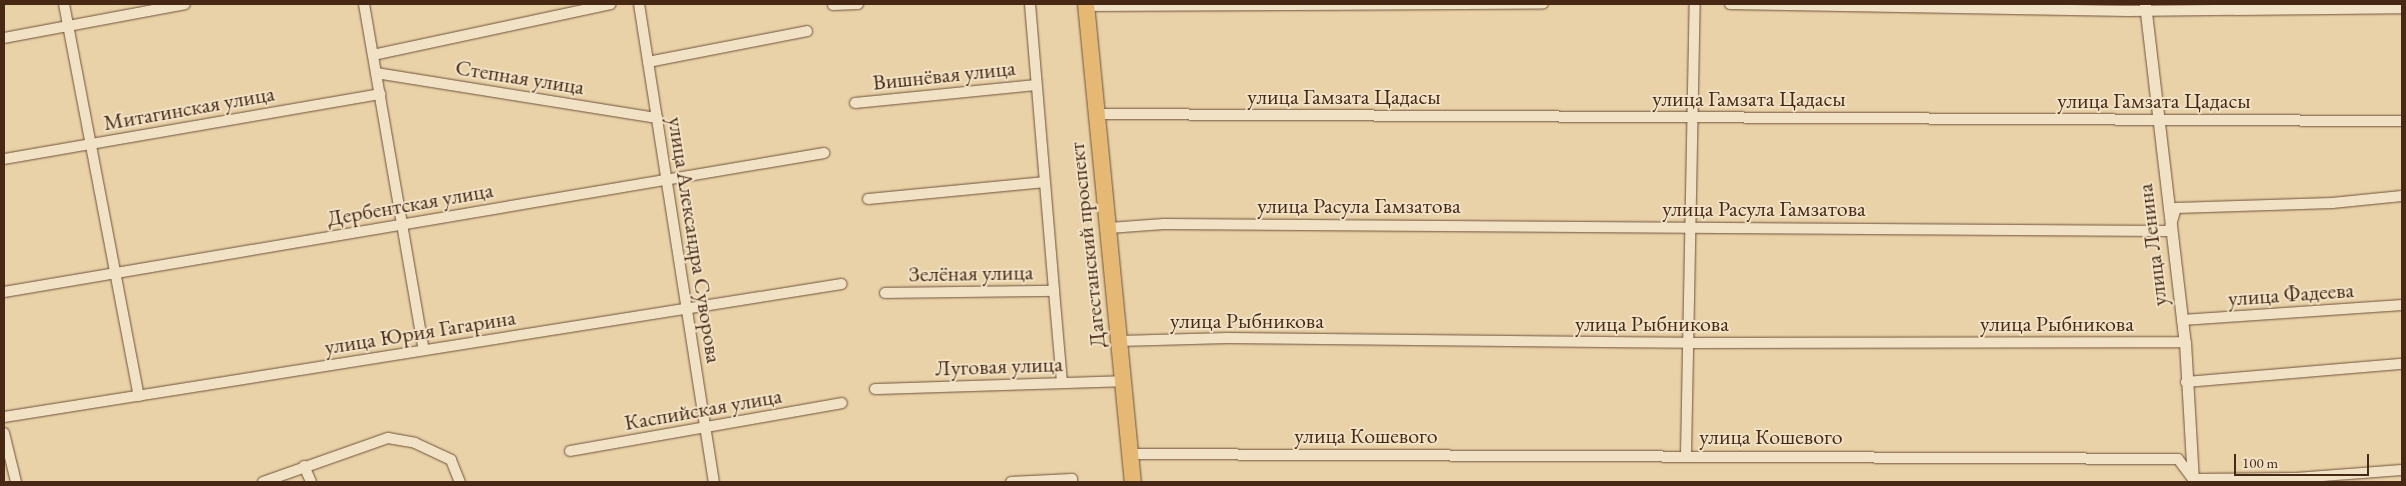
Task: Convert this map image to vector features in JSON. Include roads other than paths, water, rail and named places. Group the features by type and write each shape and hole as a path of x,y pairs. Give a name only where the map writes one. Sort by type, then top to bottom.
{"highway":[{"name":"Дагестанский проспект","path":"1086,5 1133,482"}],"street":[{"path":"64,4 139,396"},
{"path":"4,38 69,28 185,4"},
{"path":"364,4 424,350"},
{"path":"373,55 611,4"},
{"name":"улица Александра Суворова","path":"639,4 714,482"},
{"path":"833,5 858,4"},
{"path":"1030,4 1043,182 1054,291"},
{"path":"1086,5 1543,4"},
{"path":"1686,455 1694,4"},
{"path":"1730,4 2402,8"},
{"name":"улица Ленина","path":"2145,6 2159,120 2169,231 2185,342 2193,481"},
{"path":"648,62 807,31"},
{"name":"Степная улица","path":"376,73 657,118"},
{"name":"Вишнёвая улица","path":"855,103 1036,85"},
{"name":"Митагинская улица","path":"4,160 380,94"},
{"name":"улица Гамзата Цадасы","path":"1096,114 2402,121"},
{"name":"Дербентская улица","path":"4,292 824,153"},
{"path":"868,200 1043,182"},
{"path":"2169,231 2176,208 2332,203 2402,196"},
{"name":"улица Расула Гамзатова","path":"1109,228 1164,224 2169,231"},
{"name":"улица Юрия Гагарина","path":"4,417 842,284"},
{"name":"Зелёная улица","path":"885,293 1054,291 1062,383"},
{"name":"улица Фадеева","path":"2182,320 2402,304"},
{"name":"улица Рыбникова","path":"1120,342 1228,338 1688,343 2185,342"},
{"path":"2186,382 2402,364"},
{"name":"Луговая улица","path":"875,390 1124,381"},
{"name":"Каспийская улица","path":"570,451 842,403"},
{"path":"4,433 16,482"},
{"path":"263,482 388,438 415,443 451,460 460,482"},
{"name":"улица Кошевого","path":"1130,454 1686,455 2178,459 2193,481"},
{"path":"304,466 311,482"},
{"path":"2193,481 2296,478 2402,470"},
{"path":"1011,482 1072,480 1072,482"}]}
